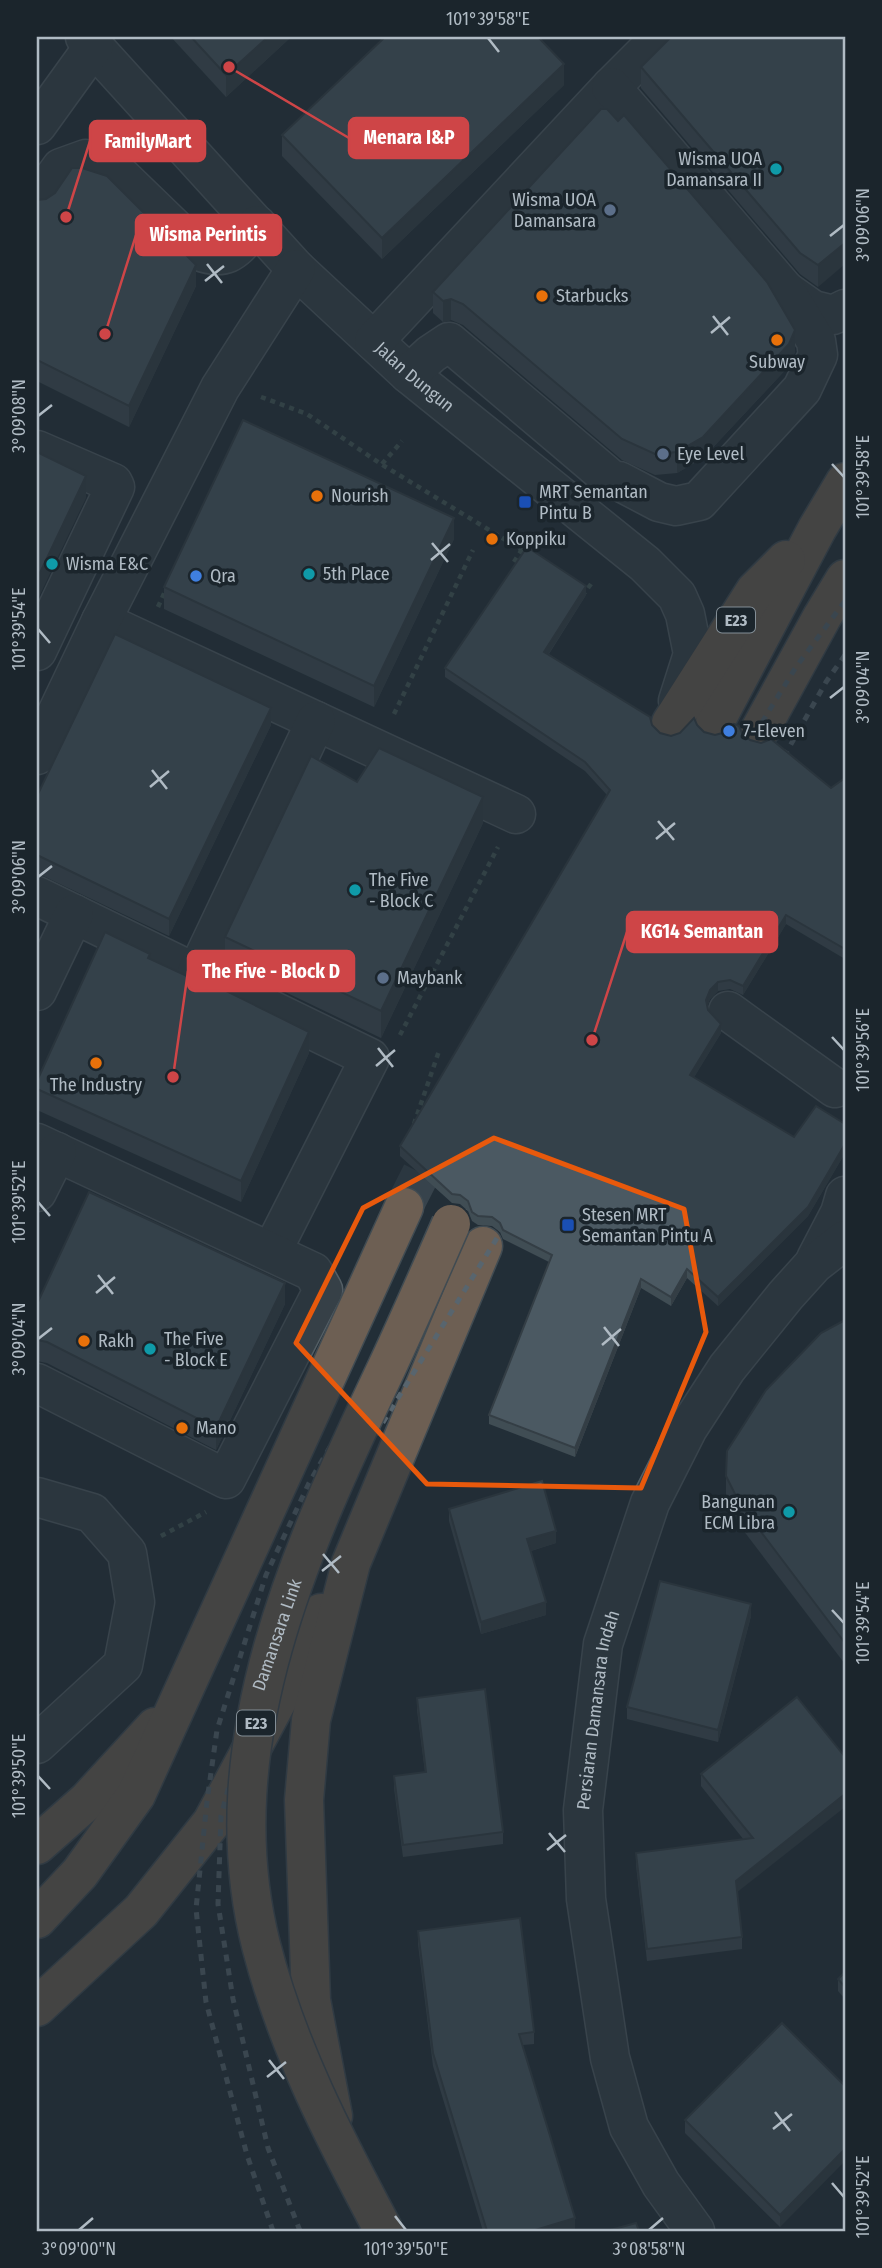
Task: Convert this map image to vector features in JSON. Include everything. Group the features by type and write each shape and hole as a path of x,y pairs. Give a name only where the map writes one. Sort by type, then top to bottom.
{"highway":[{"name":"E23","path":"715,722 817,529 845,482"},
{"name":"E23","path":"671,723 755,591 817,529"},
{"path":"760,730 845,579"},
{"path":"37,1919 80,1873 136,1795 404,1207"},
{"name":"Damansara Link","path":"384,2231 330,2130 286,2025 261,1944 249,1878 245,1814 250,1747 290,1586 337,1472 451,1224"},
{"path":"378,2231 334,2124 311,2000 304,1800 311,1720 351,1563 483,1246"},
{"path":"37,2007 141,1911 212,1822 289,1679 337,1578 351,1563"},
{"path":"37,1845 87,1801 180,1700"}],"street":[{"path":"374,341 661,37"},
{"path":"37,125 89,42"},
{"name":"Jalan Dungun","path":"89,42 296,269 409,374 645,564 677,596 685,614 694,654 671,723"},
{"path":"409,374 449,342 613,481 676,506 699,501 802,389 818,355 816,341 785,290 611,87"},
{"path":"37,201 61,168 86,159 108,164 198,251 214,257 228,255 257,225"},
{"path":"37,755 101,621 220,388 296,269"},
{"path":"785,290 813,310 833,315 845,309"},
{"path":"37,450 113,483 115,487 37,650"},
{"path":"101,621 516,814"},
{"path":"197,972 316,721"},
{"path":"37,896 370,1058 272,1251"},
{"path":"37,991 74,914"},
{"path":"728,1011 835,1088"},
{"path":"37,1192 47,1148 313,1272 323,1290 226,1479 37,1383"},
{"path":"814,1264 840,1213 845,1196"},
{"name":"Persiaran Damansara Indah","path":"695,2231 661,2184 629,2127 610,2058 586,1899 583,1810 603,1644 650,1503 688,1428 727,1368 814,1264 845,1240"},
{"path":"37,1497 92,1513 127,1553 135,1602 123,1665 37,1744"}],"path":[{"path":"249,394 307,414 382,464 522,550"},
{"path":"382,464 402,441"},
{"path":"514,562 528,540"},
{"path":"378,749 472,551"},
{"path":"576,605 590,584"},
{"path":"370,1058 395,1044 516,814"},
{"path":"412,1130 439,1051"},
{"path":"127,1553 211,1509"}],"highlighted area":[{"path":"494,1138 684,1209 706,1332 641,1488 427,1484 296,1343 363,1208"}],"building":[{"path":"191,37 268,37 226,75"},
{"path":"385,37 538,37 564,64 382,238 282,135"},
{"name":"Wisma UOA Damansara II","path":"671,37 845,37 845,243 818,265 800,253 641,67"},
{"name":"Wisma UOA Damansara","path":"601,109 607,109 618,121 624,115 767,282 795,330 789,344 703,437 677,452 655,454 622,439 463,304 451,299 443,301 433,292"},
{"path":"72,168 82,168 107,176 196,265 129,406 37,360 37,200 46,199 55,193"},
{"name":"5th Place","path":"243,420 454,518 374,686 164,587"},
{"path":"37,452 86,476 37,579"},
{"path":"527,547 586,586 544,652 650,717 652,725 660,733 671,736 680,733 694,718 704,732 715,735 726,732 734,724 739,726 750,740 761,743 771,739 831,788 845,778 845,949 786,915 743,986 730,980 718,982 710,990 706,1000 708,1010 721,1024 690,1075 794,1137 816,1106 845,1124 845,1144 808,1207 718,1297 687,1269 671,1297 641,1279 575,1448 489,1415 552,1255 503,1230 500,1223 492,1217 478,1216 472,1212 468,1201 460,1195 452,1194 400,1146 610,790 585,762 445,668"},
{"path":"115,634 271,708 169,919 37,855 37,796"},
{"name":"The Five - Block C","path":"379,748 483,797 381,1011 225,937 311,756 357,782"},
{"path":"105,932 150,954 148,958 204,984 206,981 309,1032 241,1181 37,1089 37,1081"},
{"name":"The Five - Block E","path":"89,1192 285,1283 216,1428 47,1342 37,1340 37,1304"},
{"name":"Bangunan ECM Libra","path":"845,1320 845,1643 740,1504 726,1476 727,1451 766,1390 821,1333"},
{"path":"542,1481 556,1531 527,1539 546,1602 481,1622 449,1509"},
{"path":"660,1581 751,1604 718,1730 627,1707"},
{"path":"485,1689 503,1832 403,1845 394,1776 426,1772 417,1698"},
{"path":"797,1697 845,1757 845,1794 736,1881 742,1937 647,1949 636,1853 753,1838 701,1774"},
{"path":"520,1918 534,2032 519,2034 575,2218 532,2231 487,2231 433,2053 418,1931"},
{"path":"845,1972 845,1987 838,1979"},
{"path":"782,2023 845,2086 845,2149 780,2215 685,2120"},
{"path":"636,2223 639,2231 607,2231"}],"tunnel":[{"path":"404,1207 444,1128"}],"railway":[{"path":"740,758 796,667 845,601"},
{"path":"777,769 826,682 845,655"},
{"path":"273,2231 247,2155 206,2002 196,1909 217,1730 266,1575 309,1483 478,1193"},
{"path":"300,2231 268,2148 233,1999 218,1904 221,1816 242,1737 300,1568 343,1487 510,1217"}],"place":[{"name":"Menara I&P","path":"229,67"},
{"name":"Wisma UOA Damansara II","path":"776,169"},
{"name":"Wisma UOA Damansara","path":"610,210"},
{"name":"FamilyMart","path":"66,217"},
{"name":"Starbucks","path":"542,296"},
{"name":"Wisma Perintis","path":"105,334"},
{"name":"Subway","path":"777,340"},
{"name":"Eye Level","path":"663,454"},
{"name":"Nourish","path":"317,496"},
{"name":"MRT Semantan Pintu B","path":"525,502"},
{"name":"Koppiku","path":"492,539"},
{"name":"Wisma E&C","path":"52,564"},
{"name":"5th Place","path":"309,574"},
{"name":"Qra","path":"196,576"},
{"name":"7-Eleven","path":"729,731"},
{"name":"The Five - Block C","path":"355,890"},
{"name":"Maybank","path":"383,978"},
{"name":"KG14 Semantan","path":"592,1040"},
{"name":"The Industry","path":"96,1063"},
{"name":"The Five - Block D","path":"173,1077"},
{"name":"Stesen MRT Semantan Pintu A","path":"568,1225"},
{"name":"Rakh","path":"84,1341"},
{"name":"The Five - Block E","path":"150,1349"},
{"name":"Mano","path":"182,1428"},
{"name":"Bangunan ECM Libra","path":"789,1512"}]}
